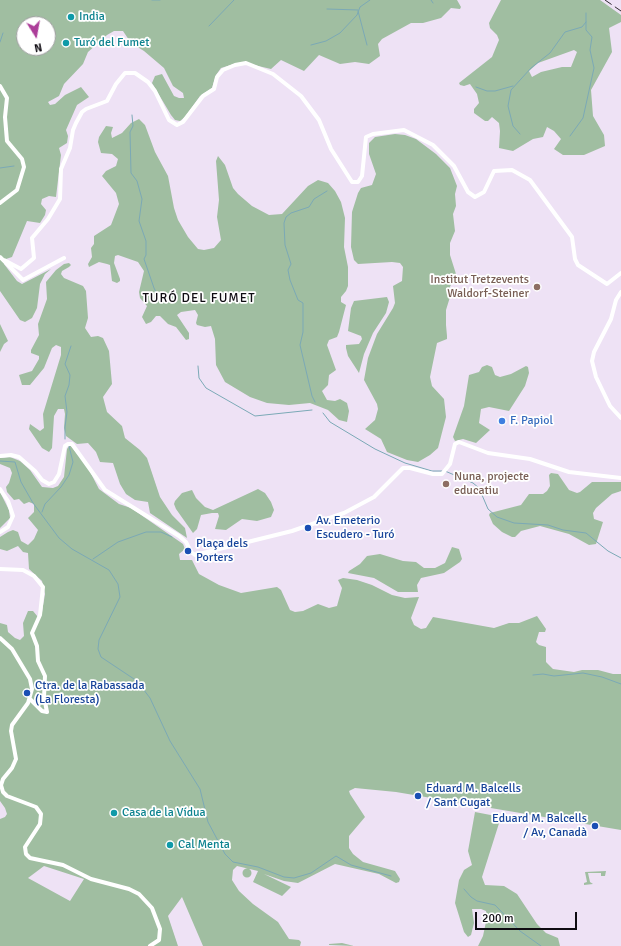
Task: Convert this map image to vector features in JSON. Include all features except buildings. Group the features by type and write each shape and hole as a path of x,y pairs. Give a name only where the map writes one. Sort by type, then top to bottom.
{"street":[{"path":"4,260 21,269 34,258 32,238 48,219 60,199 61,169 70,148 73,130 76,123 82,112 86,109 107,101 122,76 129,72 138,74 148,82 155,91 169,120 177,125 183,122 203,96 214,89 217,77 223,70 235,65 246,63 270,72 301,96 320,120 331,149 352,182 358,182 362,176 366,137 373,134 404,130 433,145 454,166 468,192 475,197 484,192 494,171 509,170 530,180 572,237 575,259 578,265 608,284 621,273"},
{"path":"0,86 7,98 5,117 8,141 22,159 24,167 17,190 0,203"},
{"path":"0,257 24,280 64,258"},
{"path":"621,292 616,300 609,324 594,352 592,361 596,377 610,406 621,418"},
{"path":"0,456 9,455 19,457 48,484 54,482 59,474 65,446 72,444 105,490 140,510 179,536 186,542 191,552 195,555 292,531 344,513 374,497 403,468 410,468 433,474 446,472 450,464 454,446 459,442 488,453 530,459 569,472 621,478"},
{"path":"0,489 8,502 13,516 8,527 0,532"},
{"path":"0,569 23,570 34,576 43,587 40,612 32,633 37,646 38,661 45,678 44,697 47,712 42,711 30,699"},
{"path":"0,638 10,646 30,679 32,691 30,699 12,725 11,731 16,759 12,768 3,779 1,785 3,792 7,796 36,807 41,814 40,824 26,846 26,854 30,858 63,865 91,879 130,889 140,894 152,908 160,929 159,940 150,946"}],"green space":[{"path":"0,0 457,0 461,7 460,9 451,8 441,18 423,23 411,23 382,39 378,44 380,56 369,64 355,62 340,64 319,55 304,71 281,60 271,69 254,65 234,64 221,68 216,75 212,88 200,96 185,117 180,121 175,120 171,115 152,83 155,76 162,74 174,96 184,98 183,93 173,86 164,68 144,51 131,43 123,31 114,31 107,35 88,52 83,64 64,84 59,96 48,102 50,105 55,104 65,95 81,87 89,97 77,105 66,130 68,136 67,143 59,148 61,155 56,197 49,196 42,199 41,204 46,210 45,215 40,223 27,221 12,257 6,259 4,264 17,281 22,284 51,269 45,274 40,284 37,308 32,318 25,322 20,320 0,291"},
{"path":"501,0 600,0 621,15 621,22 609,28 612,52 591,90 593,116 604,135 605,146 584,155 563,155 554,149 561,139 554,131 547,127 543,137 533,139 513,151 499,148 499,123 492,117 488,121 485,121 474,113 474,109 479,103 477,94 470,84 464,86 460,85 459,83 492,57 499,40 497,35 490,28 489,23","holes":["574,50 577,52 571,67 562,67 541,72 532,77 529,71 538,63"]},
{"path":"139,119 145,125 155,152 168,176 174,208 178,220 188,237 198,249 204,250 214,248 221,240 217,217 219,200 216,161 218,156 225,165 233,188 238,194 252,206 269,215 282,214 308,186 318,180 328,183 335,191 341,202 345,218 344,247 348,267 348,286 341,297 341,302 346,305 339,332 337,337 329,340 327,345 336,370 329,375 328,385 322,391 327,400 335,401 340,399 347,403 349,411 347,422 339,420 328,410 310,403 289,405 267,403 250,397 225,382 216,365 215,339 211,326 205,327 197,325 198,315 195,310 181,312 177,315 189,333 189,339 186,340 176,327 168,324 160,316 156,316 151,322 146,324 142,317 147,306 140,298 139,292 144,271 138,262 118,255 115,256 114,263 120,279 117,283 112,281 110,265 99,262 89,267 88,264 92,257 91,248 94,244 94,236 111,225 119,204 116,193 102,176 106,171 116,166 118,159 112,154 101,153 98,142 99,137 106,126 113,127 111,133 112,138 122,133 131,123"},
{"path":"395,134 405,135 416,139 436,154 450,168 457,186 455,194 456,206 453,214 455,231 450,243 450,255 456,274 449,289 450,297 446,310 447,339 437,343 430,377 432,386 444,399 446,417 438,448 418,462 407,460 387,452 381,439 365,429 375,420 378,409 377,404 364,380 368,358 377,334 395,303 393,286 402,281 403,267 400,263 392,262 358,264 354,260 351,247 352,212 358,193 361,188 372,185 376,174 369,154 369,143 375,137"},
{"path":"69,263 71,265 62,271 61,274 64,278 83,286 86,291 88,318 85,328 91,337 98,336 103,338 109,351 112,384 103,397 107,412 122,426 125,438 140,450 147,458 160,497 172,515 185,528 187,538 150,513 148,502 135,500 126,494 120,484 113,463 100,462 96,452 88,443 77,444 66,436 64,428 64,409 58,409 54,416 52,448 49,452 42,448 29,429 30,424 40,431 44,428 43,414 61,355 61,347 56,345 52,348 44,368 30,385 22,385 19,375 32,371 39,359 39,356 31,353 31,350 39,335 38,324 47,299 46,282 56,270 64,264"},
{"path":"387,297 389,302 386,313 373,333 364,354 359,373 348,356 346,348 346,345 359,344 362,339 361,336 348,331 351,308 354,301"},
{"path":"0,324 8,341 4,344 0,352"},
{"path":"487,365 492,367 495,375 500,377 511,374 526,366 528,367 529,373 525,386 509,411 489,407 481,409 479,423 490,430 476,443 463,439 455,441 453,437 464,406 469,375 479,372 482,367"},
{"path":"70,445 87,466 99,489 119,504 131,508 183,544 185,549 179,554 180,560 192,560 199,574 219,585 241,593 277,587 281,590 290,610 295,612 303,611 318,604 329,608 337,606 342,588 338,580 343,578 357,580 372,585 392,595 405,598 419,597 411,618 414,625 421,629 426,628 433,617 494,628 509,623 519,623 537,616 546,629 545,632 539,632 536,642 539,645 546,647 546,662 553,669 574,672 582,670 598,670 613,674 621,674 621,830 396,792 355,788 349,791 350,794 365,817 349,836 349,848 353,854 363,862 395,871 400,879 399,882 396,883 379,874 335,864 298,883 284,881 264,874 291,887 282,896 253,882 258,871 237,866 233,870 232,880 239,891 253,904 278,922 289,939 299,940 301,942 300,946 203,946 182,897 168,916 178,946 0,946 0,819 5,817 7,814 0,801 0,623 7,625 8,632 20,640 24,636 23,623 28,611 33,611 38,617 42,612 45,594 42,581 29,569 28,553 23,552 18,546 7,551 0,549 0,537 8,532 13,530 18,532 21,541 28,545 34,539 38,530 28,518 34,512 34,504 29,502 24,504 19,499 14,500 7,492 6,487 12,473 10,468 0,464 0,458 10,457 20,461 30,470 42,487 53,488 58,486 64,477 67,449","holes":["44,866 84,879 70,901 28,878"]},
{"path":"551,473 558,474 569,490 577,493 592,482 621,482 621,491 612,494 596,508 593,513 594,519 603,522 596,544 589,545 569,534 540,526 521,531 515,537 512,537 502,532 493,524 489,515 490,513 521,505 529,494 543,494 547,491 550,486 549,475"},
{"path":"258,489 265,493 271,502 274,510 271,517 257,521 242,519 226,530 215,529 219,516 218,513 212,513 201,515 197,529 193,533 174,504 182,493 192,490 196,498 205,507 213,510"},
{"path":"0,492 9,510 10,518 0,528"},
{"path":"452,547 459,549 462,559 460,562 444,573 421,578 417,585 418,592 398,592 374,578 348,573 360,564 367,556 380,554 403,561 416,562 424,568 435,568 445,563"},
{"path":"475,812 501,817 482,877 485,885 504,886 517,894 537,924 546,933 558,938 560,946 478,946 483,936 487,917 486,911 481,909 472,909 474,923 471,935 468,937 464,932 455,903 459,880 464,870 472,865 468,851"},
{"path":"247,868 252,873 247,878 242,873"},
{"path":"606,871 605,876 601,876 601,873 588,873 590,882 593,884 584,885 584,883 587,882 585,872"},
{"path":"342,943 354,946 329,945 329,944"}],"waterway":[{"path":"152,0 160,0"},
{"path":"209,26 234,0"},
{"path":"311,45 326,41 340,33 357,15 360,7 370,0"},
{"path":"327,9 358,10"},
{"path":"358,11 367,45"},
{"path":"570,136 583,118 594,68 590,50 592,37 586,30 586,13"},
{"path":"520,134 513,126 508,106 511,90 531,68 550,53 565,32 582,27 586,22"},
{"path":"0,42 3,33"},
{"path":"476,87 487,91 495,91 513,86"},
{"path":"132,115 133,126 130,132 131,173 137,181 142,199 139,221 146,241 146,255 144,259 154,288 161,302"},
{"path":"0,168 14,166"},
{"path":"315,402 312,396 300,345 303,332 303,303 298,300 290,280 288,270 291,264 285,245 284,223 286,217 291,213 309,207 314,199 327,191"},
{"path":"65,439 67,412 65,396 69,385 70,375 65,364 71,346"},
{"path":"198,366 199,378 206,388 255,416 312,410"},
{"path":"323,413 330,422 375,449 405,463 432,471 442,471"},
{"path":"42,512 45,504 61,487 69,475 73,462 69,446"},
{"path":"0,461 15,462 21,482 33,503 59,538 72,549 109,570 118,584 120,597 99,640 98,649 101,657 137,681 150,698 170,741 200,789 208,822 225,854 233,862 258,867 284,877 294,878 311,873 336,856 351,865 391,876"},
{"path":"445,471 473,483 479,488 488,509 497,517 514,523 548,525 563,530 586,533 608,551 621,558"},
{"path":"93,559 118,542 146,532 161,532 172,537"},
{"path":"533,675 543,674 554,676 583,673 602,677 621,684"},
{"path":"464,889 477,901 495,905 520,931 541,946"}],"railway":[{"path":"605,0 621,11"}],"place":[{"name":"India","path":"71,17"},
{"name":"Turó del Fumet","path":"66,43"},
{"name":"Institut Tretzevents Waldorf-Steiner","path":"537,287"},
{"name":"F. Papiol","path":"502,421"},
{"name":"Nuna, projecte educatiu","path":"446,484"},
{"name":"Av. Emeterio Escudero - Turó","path":"308,528"},
{"name":"Plaça dels Porters","path":"188,551"},
{"name":"Ctra. de la Rabassada (La Floresta)","path":"27,693"},
{"name":"Eduard M. Balcells / Sant Cugat","path":"418,796"},
{"name":"Casa de la Vídua","path":"114,813"},
{"name":"Eduard M. Balcells / Av, Canadà","path":"595,826"},
{"name":"Cal Menta","path":"170,845"}],"district":[{"name":"TURÓ DEL FUMET","path":"199,299"}]}
